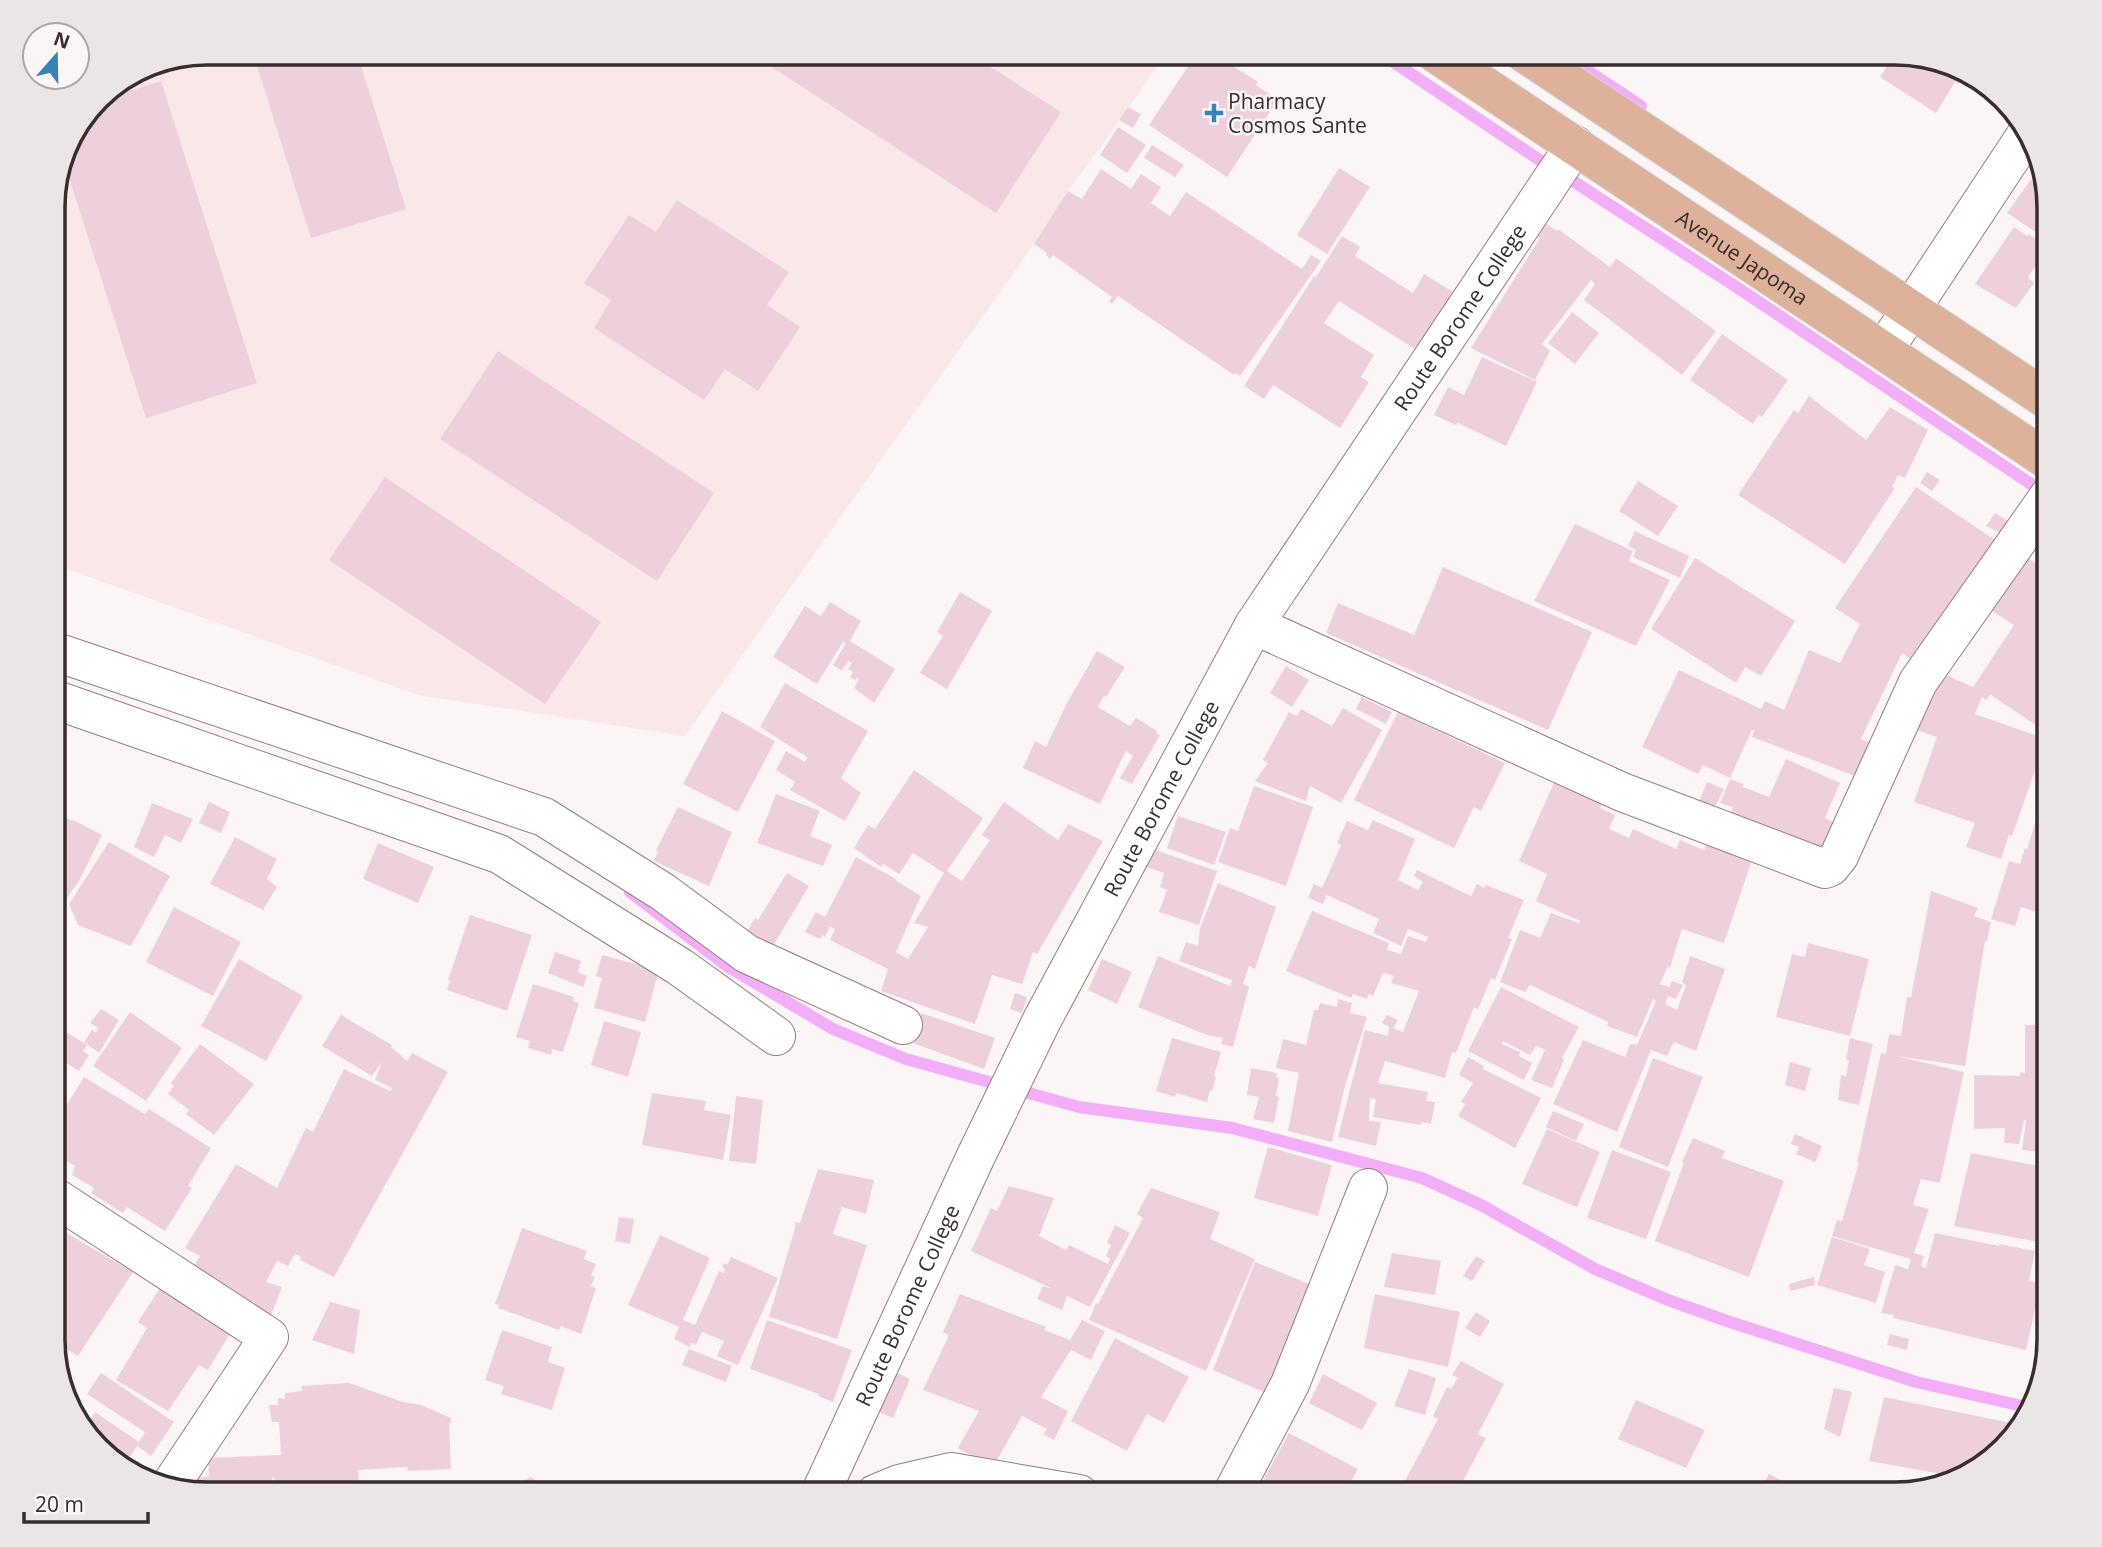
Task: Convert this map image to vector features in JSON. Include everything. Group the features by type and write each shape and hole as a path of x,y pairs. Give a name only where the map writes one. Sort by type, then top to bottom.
{"main road":[{"name":"Avenue Japoma","path":"1455,65 2037,453"},
{"path":"1543,65 2037,393"}],"street":[{"path":"1884,350 2022,142"},
{"name":"Route Borome College","path":"826,1482 975,1158 1042,1020 1254,625 1575,145"},
{"path":"1254,625 1622,792 1825,869 1839,856 1918,682 2037,513"},
{"path":"65,655 544,817 663,892 747,954 903,1025"},
{"path":"65,703 499,854 680,967 776,1035"},
{"path":"1238,1482 1294,1374 1368,1188"},
{"path":"65,1204 269,1337 175,1479"},
{"path":"904,1482 951,1472 1009,1482"}],"shaded area":[{"path":"197,65 1158,65 685,736 418,695 65,568 66,188 79,144 94,120 120,94 161,72"}],"building":[{"path":"257,65 361,65 406,209 311,238"},
{"path":"768,65 988,65 1061,112 996,213"},
{"name":"Pharmacy Cosmos Sante","path":"1189,65 1231,65 1258,82 1256,85 1278,100 1227,177 1149,125"},
{"path":"1881,65 1914,66 1941,72 1961,81 1959,84 1955,82 1936,113 1880,77 1886,68"},
{"path":"161,81 257,383 146,418 69,176 79,144 94,120 121,94"},
{"path":"1128,107 1141,114 1133,128 1119,120"},
{"path":"1118,127 1146,145 1127,173 1100,155"},
{"path":"1152,145 1184,165 1175,177 1144,158"},
{"path":"1339,168 1370,187 1327,254 1297,235"},
{"path":"1101,169 1131,189 1141,174 1161,187 1151,203 1170,216 1186,192 1302,269 1311,255 1321,261 1240,376 1235,373 1234,375 1118,296 1112,304 1109,301 1112,297 1053,255 1050,259 1047,253 1034,244 1068,191 1082,199"},
{"path":"2033,176 2037,233 2007,213"},
{"path":"677,200 789,272 767,305 800,327 758,391 725,369 704,400 594,328 611,300 584,283 629,215 656,232"},
{"path":"1543,222 1557,231 1558,229 1610,267 1616,258 1716,331 1682,375 1584,300 1595,284 1591,280 1542,344 1550,351 1535,380 1471,348 1540,238 1534,235"},
{"path":"2014,227 2037,240 2037,264 2028,277 2034,283 2016,308 1975,284"},
{"path":"1342,236 1360,247 1355,256 1413,293 1424,274 1453,292 1415,349 1339,301 1324,323 1374,355 1361,377 1369,382 1340,428 1273,385 1264,399 1244,386"},
{"path":"1572,312 1599,333 1575,364 1548,343"},
{"path":"1722,334 1788,380 1762,417 1759,415 1753,424 1690,380"},
{"path":"498,351 714,493 657,581 440,439"},
{"path":"1482,357 1537,382 1506,446 1458,423 1456,425 1434,415 1448,387 1464,395"},
{"path":"1809,396 1866,440 1890,407 1928,430 1905,478 1898,475 1892,487 1895,488 1845,564 1738,495 1794,410 1798,413"},
{"path":"1927,472 1940,480 1932,491 1920,483"},
{"path":"385,477 601,622 545,704 329,560"},
{"path":"1638,481 1678,506 1658,536 1619,511"},
{"path":"1916,487 1998,542 1916,663 1902,653 1861,739 1870,743 1855,776 1752,737 1754,730 1730,778 1703,765 1698,774 1642,747 1679,670 1761,709 1765,701 1784,710 1809,650 1840,663 1860,624 1835,608"},
{"path":"1995,513 2010,522 2002,534 1986,526"},
{"path":"1575,524 1633,551 1629,561 1670,580 1636,646 1534,601"},
{"path":"1635,531 1689,556 1680,578 1633,557 1636,550 1628,546"},
{"path":"2025,556 2037,564 2037,723 1991,695 1986,700 1982,697 1975,714 2037,736 2037,765 2001,859 1966,847 1975,823 1914,802 1937,737 1914,729 1939,672 1973,687 2014,625 1989,609"},
{"path":"1695,558 1795,621 1761,676 1745,667 1736,683 1651,629"},
{"path":"1443,567 1592,632 1548,730 1326,633 1338,603 1414,635"},
{"path":"960,592 992,611 947,689 920,673 943,636 937,632"},
{"path":"830,602 861,621 850,641 895,669 874,703 854,688 859,679 850,677 853,672 848,669 852,663 848,661 842,671 833,665 846,643 843,642 817,684 773,657 805,606 821,616"},
{"path":"1097,651 1125,667 1098,707 1130,726 1136,718 1160,735 1132,784 1120,778 1133,756 1126,751 1100,804 1023,768 1035,741 1046,747"},
{"path":"1286,666 1309,680 1292,707 1270,693"},
{"path":"785,683 868,731 841,778 861,793 845,821 790,790 795,782 776,770 786,751 805,762 807,757 760,727"},
{"path":"1362,697 1392,712 1386,724 1356,709"},
{"path":"1343,708 1382,730 1341,803 1310,786 1306,801 1255,781 1268,763 1263,760 1289,712 1297,716 1301,709 1332,726"},
{"path":"722,711 775,741 738,812 683,784"},
{"path":"1398,712 1505,763 1481,811 1474,807 1454,848 1354,800"},
{"path":"1786,759 1840,783 1825,818 1836,823 1821,857 1731,813 1733,807 1720,803 1730,779 1769,797"},
{"path":"914,770 983,818 947,871 962,881 990,840 982,835 1004,802 1058,840 1068,824 1103,841 1037,954 1033,952 1022,984 992,975 975,1024 881,991 888,969 830,940 835,929 830,926 825,937 823,935 820,939 805,932 816,912 825,917 856,857 921,896 896,952 908,959 928,927 914,923 944,873 913,853 899,874 883,864 881,867 854,848 868,825 875,829"},
{"path":"1707,782 1724,789 1711,815 1696,809"},
{"path":"1554,783 1602,804 1600,808 1615,815 1609,829 1629,838 1633,829 1676,849 1680,840 1704,850 1708,841 1753,857 1724,943 1682,929 1670,968 1668,966 1660,984 1669,987 1672,981 1683,985 1676,999 1668,996 1665,1004 1677,1010 1686,985 1682,982 1690,956 1725,969 1696,1051 1674,1042 1667,1056 1651,1050 1617,1132 1553,1104 1583,1040 1625,1057 1630,1044 1637,1045 1656,1001 1653,999 1637,1037 1607,1026 1608,1022 1530,985 1525,992 1500,982 1520,930 1540,938 1551,913 1579,923 1580,921 1536,901 1547,874 1519,861"},
{"path":"1254,786 1313,807 1286,886 1218,862 1230,828 1238,831"},
{"path":"776,794 820,811 810,836 832,845 823,866 757,843"},
{"path":"209,802 230,812 221,833 199,823"},
{"path":"152,803 193,819 181,843 165,835 154,857 134,847"},
{"path":"678,807 732,832 709,886 654,861 658,852 656,850"},
{"path":"1178,816 1226,832 1214,865 1167,848"},
{"path":"2037,816 2037,912 2021,907 2015,926 1991,919 2009,861 2020,864 2025,848 2027,849"},
{"path":"65,818 102,835 79,881 65,900"},
{"path":"1373,820 1415,839 1398,880 1418,890 1423,882 1414,876 1417,870 1471,896 1477,884 1524,900 1495,980 1491,978 1478,1009 1474,1007 1456,1053 1452,1052 1445,1078 1385,1061 1378,1083 1428,1092 1426,1101 1435,1102 1431,1124 1421,1122 1421,1125 1373,1117 1376,1099 1370,1098 1369,1121 1381,1122 1376,1146 1338,1137 1365,1030 1388,1036 1389,1027 1382,1023 1387,1015 1398,1020 1393,1028 1403,1032 1419,991 1391,983 1394,976 1383,973 1373,996 1368,994 1367,999 1353,994 1351,998 1286,971 1312,911 1389,943 1387,950 1401,954 1408,936 1426,942 1428,937 1408,929 1401,946 1373,933 1379,919 1327,895 1323,904 1308,898 1314,884 1322,888 1341,845 1337,843 1347,821 1368,830"},
{"path":"235,837 277,859 267,879 277,887 263,910 210,884"},
{"path":"109,842 170,876 131,946 78,925 69,904"},
{"path":"378,843 434,867 418,903 363,879"},
{"path":"1152,849 1217,871 1199,925 1159,912 1167,890 1160,887 1164,873 1146,867"},
{"path":"787,873 809,886 770,951 744,936 755,918 758,920"},
{"path":"1218,883 1276,907 1255,969 1249,966 1243,984 1249,987 1233,1047 1221,1044 1223,1038 1207,1035 1138,1007 1158,956 1230,986 1232,980 1179,961 1186,942 1198,946 1200,928"},
{"path":"1931,891 1978,908 1974,916 1991,922 1985,941 1965,1066 1896,1056 1964,1072 1940,1183 1921,1179 1913,1205 1929,1209 1914,1253 1924,1256 1921,1266 1926,1268 1935,1233 2035,1251 2029,1281 2037,1282 2037,1301 2026,1350 1881,1313 1895,1265 1908,1269 1911,1259 1832,1236 1837,1220 1842,1221 1859,1163 1857,1162 1881,1053 1886,1054 1889,1034 1901,1036 1907,997 1911,997"},
{"path":"174,907 241,942 213,996 146,962"},
{"path":"470,915 532,935 507,1011 447,990"},
{"path":"1808,943 1869,959 1850,1036 1776,1017 1792,954 1805,957"},
{"path":"555,952 581,961 578,972 587,976 583,987 548,973"},
{"path":"602,955 659,970 645,1022 594,1008 602,978 596,976"},
{"path":"239,959 303,996 266,1061 201,1026"},
{"path":"1102,959 1132,972 1117,1004 1088,990"},
{"path":"533,984 574,997 573,1001 579,1003 563,1052 552,1049 551,1055 528,1048 530,1041 516,1037"},
{"path":"1501,987 1579,1027 1562,1058 1564,1060 1552,1088 1531,1080 1545,1050 1536,1046 1530,1055 1503,1041 1502,1044 1520,1052 1519,1056 1532,1063 1524,1080 1468,1051"},
{"path":"1015,993 1027,997 1022,1013 1010,1009"},
{"path":"1338,999 1352,1003 1350,1013 1367,1017 1345,1086 1332,1142 1288,1131 1299,1073 1276,1068 1283,1039 1306,1045 1314,1010 1318,1010 1320,1003 1337,1007"},
{"path":"101,1009 119,1020 99,1053 84,1042 92,1030 96,1033 98,1028 90,1023"},
{"path":"130,1012 182,1048 146,1101 93,1066"},
{"path":"921,1013 995,1038 984,1069 913,1043"},
{"path":"341,1015 392,1045 407,1061 412,1053 448,1072 334,1277 300,1260 301,1257 295,1254 288,1266 277,1261 266,1282 282,1287 270,1318 191,1271 200,1256 185,1248 236,1164 277,1188 306,1128 313,1132 344,1069 390,1091 392,1088 375,1080 382,1062 372,1076 322,1046"},
{"path":"604,1021 641,1032 628,1077 591,1065"},
{"path":"2025,1025 2037,1025 2037,1152 2022,1150 2026,1120 2019,1144 2004,1143 2005,1128 1974,1129 1974,1075 2020,1076 2020,1072 2025,1073"},
{"path":"65,1031 87,1045 83,1051 89,1055 79,1071 65,1062"},
{"path":"1172,1038 1221,1052 1207,1102 1176,1093 1175,1097 1156,1091"},
{"path":"1850,1038 1873,1044 1859,1105 1838,1100 1841,1075 1846,1076 1849,1061 1846,1059"},
{"path":"200,1044 254,1084 214,1135 186,1114 189,1110 168,1094 174,1086 171,1083"},
{"path":"1468,1057 1484,1066 1483,1069 1541,1098 1515,1148 1458,1116 1465,1104 1461,1102 1473,1083 1459,1075"},
{"path":"1653,1058 1703,1077 1668,1167 1619,1147"},
{"path":"1790,1062 1811,1068 1805,1091 1785,1085"},
{"path":"1251,1068 1277,1073 1276,1078 1279,1078 1276,1096 1279,1097 1274,1123 1253,1119 1259,1097 1247,1095"},
{"path":"84,1077 145,1114 149,1109 211,1148 188,1186 192,1188 165,1231 127,1207 123,1213 91,1193 94,1188 72,1175 75,1166 65,1161 65,1108"},
{"path":"652,1093 706,1101 704,1110 731,1115 723,1160 642,1145"},
{"path":"736,1096 763,1100 756,1164 729,1161"},
{"path":"1553,1111 1584,1124 1576,1141 1546,1127"},
{"path":"1547,1129 1600,1152 1577,1207 1522,1184"},
{"path":"1795,1134 1822,1146 1815,1162 1796,1154 1799,1147 1791,1144"},
{"path":"1693,1138 1725,1151 1722,1158 1784,1181 1749,1277 1655,1241"},
{"path":"1268,1147 1332,1165 1318,1216 1254,1198"},
{"path":"1612,1150 1671,1172 1646,1239 1587,1218"},
{"path":"1971,1153 2037,1166 2037,1242 1954,1226"},
{"path":"818,1169 874,1180 866,1214 842,1207 833,1234 867,1245 837,1339 769,1317 795,1222 800,1223"},
{"path":"1009,1186 1054,1198 1039,1236 1066,1250 1069,1245 1108,1264 1110,1259 1106,1256 1111,1245 1107,1243 1115,1225 1130,1233 1090,1307 1067,1296 1062,1310 1037,1299 1043,1286 1053,1289 971,1251 991,1208 997,1211"},
{"path":"1151,1188 1220,1212 1210,1239 1255,1259 1206,1371 1089,1320 1143,1218 1137,1214"},
{"path":"619,1217 634,1219 630,1244 615,1241"},
{"path":"522,1228 587,1251 584,1259 596,1264 591,1276 595,1277 591,1286 596,1288 581,1334 561,1326 559,1330 498,1308 499,1305 495,1304"},
{"path":"65,1232 133,1272 78,1356 65,1348"},
{"path":"660,1235 710,1258 683,1320 695,1325 719,1271 724,1273 725,1269 722,1267 724,1263 727,1265 731,1257 778,1278 738,1365 717,1356 724,1341 702,1332 696,1345 692,1343 690,1347 674,1339 679,1327 628,1305"},
{"path":"1832,1237 1870,1249 1864,1265 1885,1272 1876,1303 1817,1285"},
{"path":"1392,1253 1441,1261 1435,1295 1384,1287"},
{"path":"1476,1256 1485,1261 1472,1281 1463,1276"},
{"path":"1255,1262 1314,1286 1271,1395 1213,1370"},
{"path":"1814,1277 1815,1285 1790,1291 1789,1284"},
{"path":"160,1288 231,1332 208,1370 199,1365 168,1411 116,1380 147,1328 138,1322"},
{"path":"960,1294 1046,1327 1044,1330 1070,1340 1082,1320 1105,1331 1091,1360 1071,1350 1041,1397 1068,1411 1054,1440 1043,1434 1047,1429 1022,1416 993,1467 958,1448 979,1411 923,1390 949,1335 943,1332"},
{"path":"1375,1294 1460,1312 1448,1367 1364,1348"},
{"path":"330,1302 360,1310 354,1354 312,1340"},
{"path":"1476,1312 1490,1321 1480,1337 1465,1328"},
{"path":"767,1320 852,1350 833,1402 818,1396 819,1394 750,1369"},
{"path":"502,1330 552,1347 548,1362 565,1368 552,1410 501,1394 504,1386 485,1380"},
{"path":"1890,1334 1909,1339 1907,1350 1887,1345"},
{"path":"1115,1338 1189,1377 1164,1423 1147,1414 1127,1451 1071,1421"},
{"path":"689,1349 732,1366 726,1382 682,1365"},
{"path":"1461,1361 1504,1384 1478,1434 1486,1438 1462,1482 1404,1482 1438,1419 1433,1416 1447,1387 1451,1389 1458,1378 1452,1375"},
{"path":"886,1368 910,1379 893,1418 869,1408"},
{"path":"1409,1369 1436,1378 1425,1415 1394,1406"},
{"path":"101,1373 174,1422 151,1456 137,1446 129,1459 113,1447 90,1420 95,1412 139,1442 145,1432 87,1394"},
{"path":"1323,1374 1377,1403 1362,1430 1309,1403"},
{"path":"349,1383 403,1402 421,1405 451,1418 451,1469 407,1471 408,1467 358,1470 359,1482 274,1482 274,1477 272,1481 259,1482 186,1481 189,1478 209,1477 208,1458 281,1455 279,1422 272,1422 269,1405 278,1405 278,1398 285,1399 285,1393 302,1391 301,1386"},
{"path":"1834,1388 1852,1392 1840,1437 1824,1429"},
{"path":"1884,1397 2011,1423 1982,1453 1943,1474 1869,1461"},
{"path":"1636,1400 1705,1430 1686,1468 1618,1439"},
{"path":"1289,1433 1358,1469 1351,1482 1262,1482"},
{"path":"1769,1474 1785,1482 1764,1482"},
{"path":"531,1477 538,1482 521,1482"}],"waterway":[{"path":"1398,65 1544,163"},
{"path":"1579,65 1641,106"},
{"path":"1573,181 2037,488"},
{"path":"630,892 727,966 833,1029 906,1059 1079,1107 1232,1128 1422,1178 1481,1205 1595,1269 1668,1300 1916,1382 2021,1406"}],"place":[{"name":"Pharmacy Cosmos Sante","path":"1214,113"}]}
